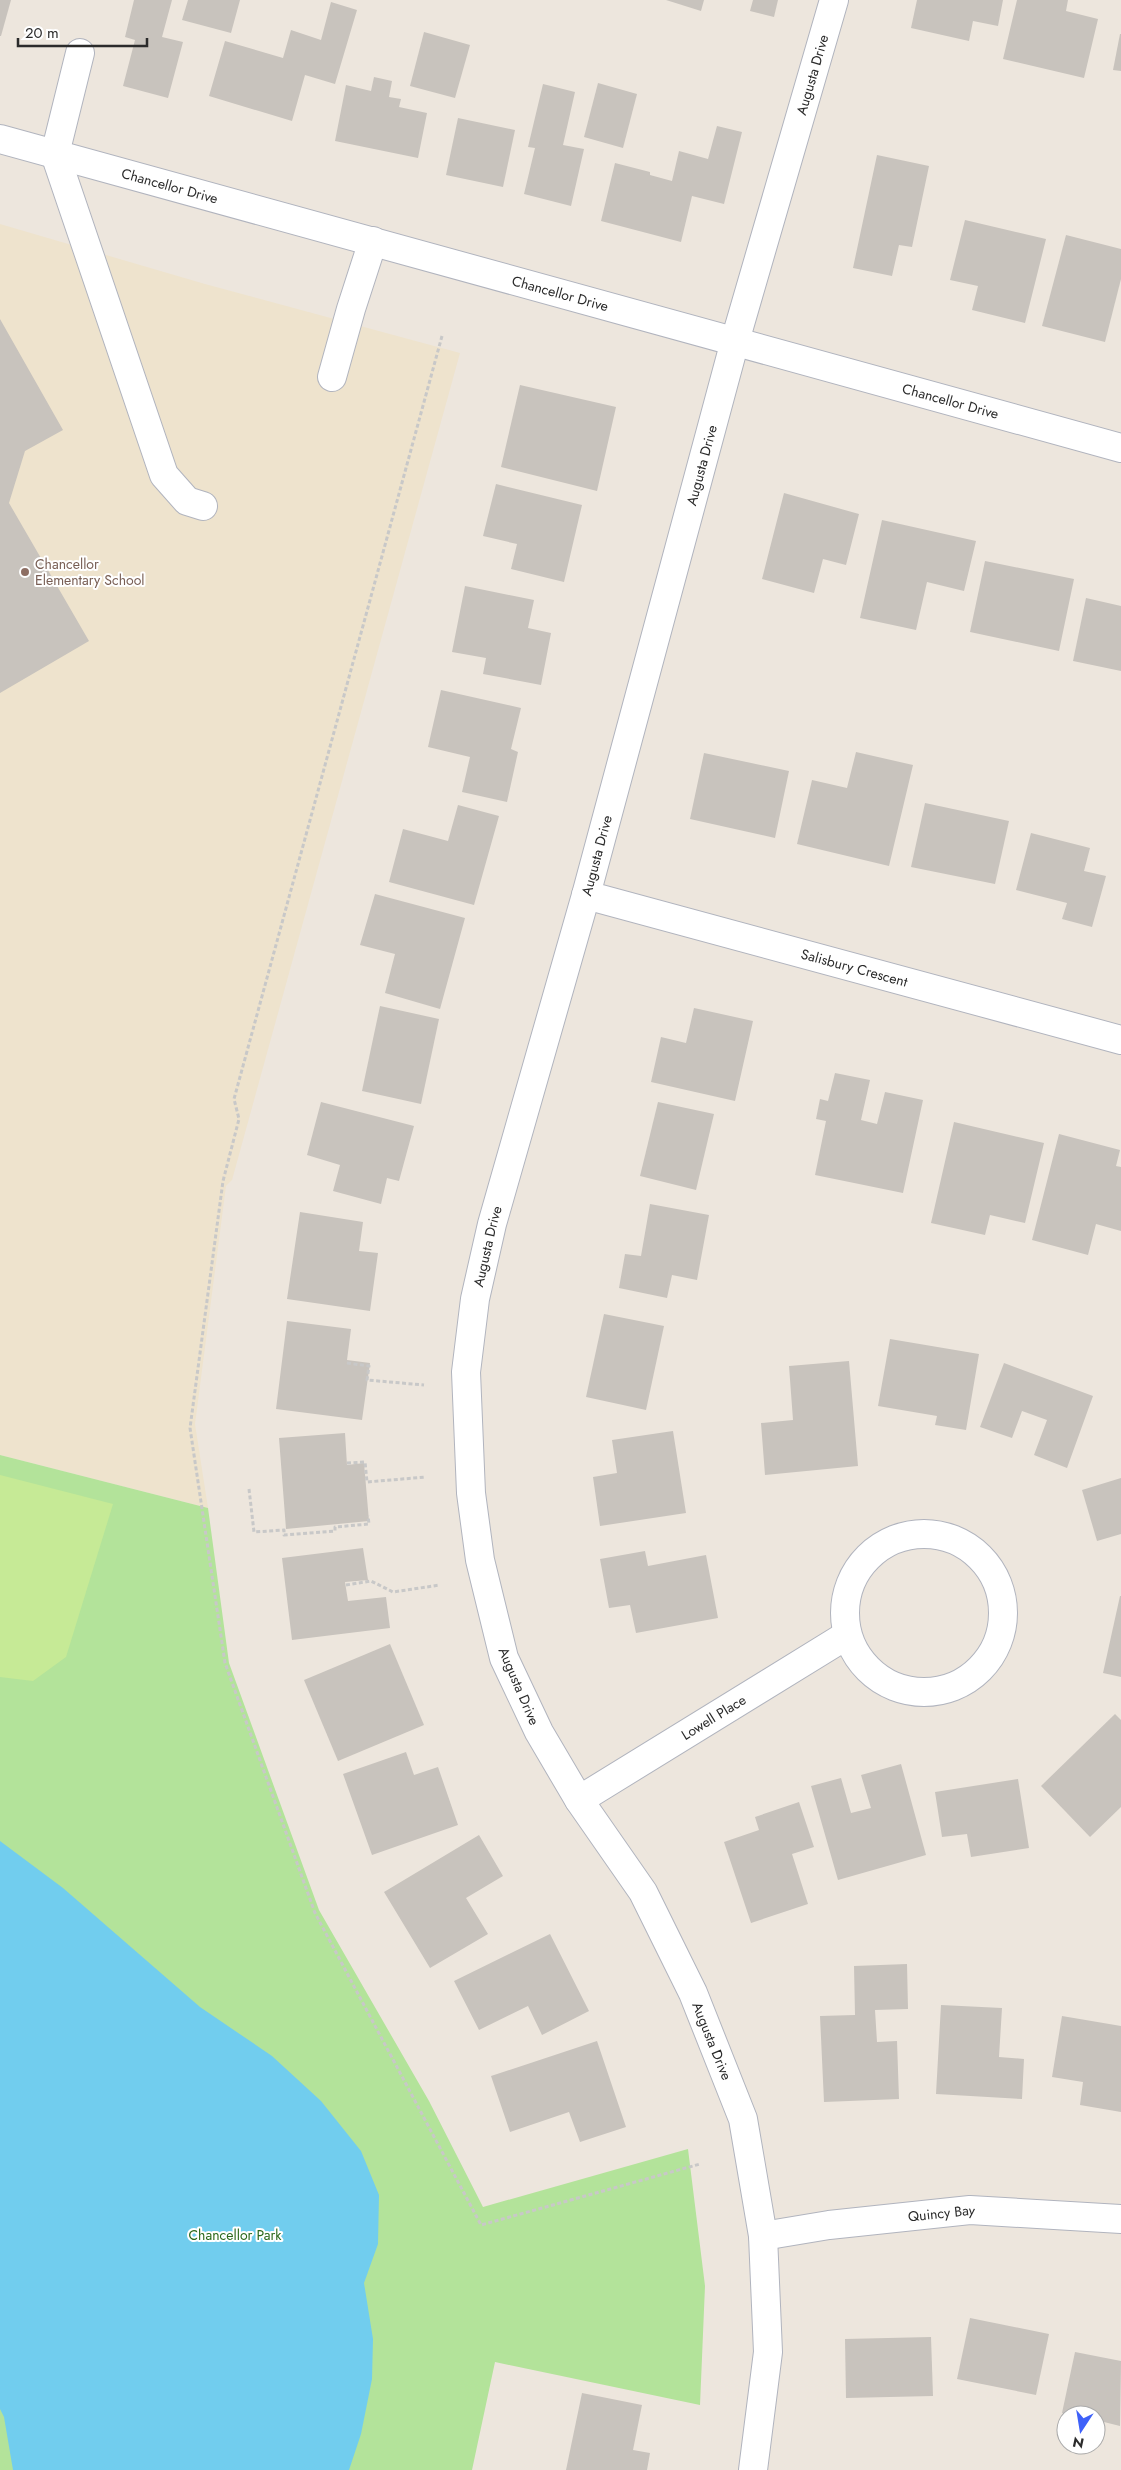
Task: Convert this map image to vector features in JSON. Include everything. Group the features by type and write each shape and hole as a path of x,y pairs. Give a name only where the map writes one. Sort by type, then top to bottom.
{"street":[{"name":"Augusta Drive","path":"753,2470 768,2352 763,2236 743,2119 693,1993 643,1892 579,1800 539,1732 504,1658 480,1560 468,1472 466,1372 475,1299 492,1224 586,895 735,342 834,0"},
{"path":"80,53 55,154 164,475 186,501 203,506"},
{"name":"Chancellor Drive","path":"0,139 1121,448"},
{"path":"332,377 351,309 374,241"},
{"name":"Salisbury Crescent","path":"586,895 1121,1040"},
{"path":"927,1533 958,1541 987,1565 1000,1589 1004,1616 998,1640 985,1665 960,1684 930,1692 893,1686 879,1680 859,1661 847,1635 845,1597 856,1571 870,1554 894,1539 927,1533"},
{"name":"Lowell Place","path":"579,1800 847,1635"},
{"name":"Quincy Bay","path":"763,2236 829,2225 970,2210 1121,2219"}],"path":[{"path":"442,336 234,1099 238,1119 223,1182 190,1428 225,1663 315,1912 481,2225 700,2164"},
{"path":"347,1363 369,1366 367,1380 424,1384"},
{"path":"347,1463 365,1462 367,1482 426,1477"},
{"path":"250,1489 254,1532 284,1530 284,1535 335,1531 335,1527 369,1524 368,1516"},
{"path":"346,1585 372,1581 392,1592 440,1586"}],"shaded area":[{"path":"0,224 205,284 460,353 232,1180 226,1186 195,1424 208,1508 0,1455"}],"green space":[{"name":"Chancellor Park","path":"0,1455 208,1508 229,1663 319,1910 429,2101 483,2207 688,2149 705,2286 700,2405 495,2362 472,2470 0,2470"},
{"path":"0,1475 113,1504 66,1657 33,1681 0,1677"}],"water":[{"path":"0,1841 63,1888 200,2007 272,2056 321,2101 361,2151 379,2195 378,2244 364,2283 373,2339 372,2379 361,2434 349,2470 13,2470 4,2417 0,2409"}],"building":[{"path":"0,0 11,0 1,36 0,36"},
{"path":"134,0 172,0 162,37 183,42 168,98 123,86 135,40 125,37"},
{"path":"188,0 240,0 231,33 182,20"},
{"path":"666,0 704,0 701,11"},
{"path":"753,0 778,0 774,17 750,11"},
{"path":"917,0 1003,0 998,26 973,21 969,41 911,28"},
{"path":"1017,0 1068,0 1066,11 1098,19 1084,78 1003,59"},
{"path":"331,2 357,10 335,84 305,75 292,121 209,96 225,41 283,58 291,30 321,40"},
{"path":"424,32 470,45 455,98 410,86"},
{"path":"1121,34 1121,71 1113,70"},
{"path":"374,77 392,81 389,97 401,99 399,107 427,113 418,158 335,141 346,85 371,91"},
{"path":"598,83 637,94 623,148 584,137"},
{"path":"543,84 575,92 563,145 584,149 571,206 524,194 535,148 528,147"},
{"path":"458,118 515,130 503,187 446,175"},
{"path":"717,126 742,132 724,204 692,196 681,242 601,221 615,163 650,172 650,175 672,181 679,151 708,159"},
{"path":"877,155 929,166 912,247 899,245 892,276 853,268"},
{"path":"965,220 1046,239 1025,323 972,310 978,286 950,280"},
{"path":"1066,235 1121,249 1121,279 1105,342 1042,326"},
{"name":"Chancellor Elementary School","path":"0,319 63,430 25,451 9,503 89,641 0,693"},
{"path":"520,385 616,407 597,491 501,467"},
{"path":"496,484 582,505 564,582 511,569 517,544 483,536"},
{"path":"784,493 859,514 846,565 823,559 814,593 762,579"},
{"path":"882,520 976,541 964,591 927,582 916,630 860,618"},
{"path":"985,561 1074,579 1059,651 970,632"},
{"path":"465,586 534,600 528,628 551,633 541,685 483,674 486,658 452,652"},
{"path":"1086,598 1121,606 1121,671 1073,661"},
{"path":"441,690 521,708 511,749 518,752 507,802 462,792 470,757 428,747"},
{"path":"856,752 913,765 889,866 797,844 812,780 847,788"},
{"path":"704,753 789,771 775,838 690,819"},
{"path":"925,803 1009,821 995,884 911,867"},
{"path":"458,805 499,816 474,905 389,882 403,829 448,841"},
{"path":"1031,833 1090,848 1084,871 1106,876 1092,927 1062,919 1067,903 1016,890"},
{"path":"375,894 465,918 440,1009 385,993 395,954 360,945"},
{"path":"380,1006 439,1019 421,1104 362,1091"},
{"path":"694,1008 753,1021 735,1101 651,1082 661,1037 686,1043"},
{"path":"835,1073 870,1080 861,1120 877,1124 885,1092 923,1100 903,1193 815,1175 826,1121 816,1119 820,1099 828,1101"},
{"path":"321,1102 414,1126 399,1181 387,1178 381,1204 333,1191 340,1165 307,1155"},
{"path":"658,1102 714,1114 696,1190 640,1176"},
{"path":"954,1122 1044,1143 1025,1223 990,1215 985,1235 931,1223"},
{"path":"1059,1134 1120,1150 1116,1166 1121,1167 1121,1231 1096,1224 1088,1255 1032,1240"},
{"path":"650,1204 709,1215 697,1280 672,1275 667,1298 619,1288 625,1254 641,1256"},
{"path":"300,1212 363,1222 359,1251 378,1253 370,1311 287,1299"},
{"path":"604,1314 664,1326 646,1410 586,1397"},
{"path":"287,1321 351,1329 347,1360 370,1363 362,1420 276,1409"},
{"path":"890,1339 979,1354 966,1430 935,1425 937,1416 878,1406"},
{"path":"849,1361 858,1466 765,1475 761,1423 793,1420 789,1366"},
{"path":"1004,1363 1093,1396 1067,1468 1034,1455 1047,1420 1022,1411 1012,1438 980,1427"},
{"path":"673,1431 686,1513 600,1526 593,1477 617,1473 612,1440"},
{"path":"345,1433 347,1465 364,1463 369,1521 286,1529 279,1438"},
{"path":"1121,1478 1121,1534 1097,1541 1082,1490"},
{"path":"363,1548 368,1580 345,1582 348,1601 386,1597 390,1628 292,1640 282,1558"},
{"path":"645,1551 648,1566 706,1555 718,1618 636,1633 630,1605 609,1608 600,1559"},
{"path":"1121,1596 1121,1677 1103,1673"},
{"path":"390,1644 424,1725 338,1761 304,1680"},
{"path":"1115,1714 1121,1720 1121,1807 1090,1837 1041,1786"},
{"path":"406,1752 414,1775 438,1767 458,1825 372,1855 343,1774"},
{"path":"901,1764 926,1855 838,1880 811,1786 841,1778 851,1813 871,1808 861,1775"},
{"path":"1018,1779 1029,1848 971,1857 967,1834 942,1837 935,1792"},
{"path":"799,1802 814,1847 792,1854 808,1904 751,1923 724,1842 759,1830 755,1817"},
{"path":"479,1835 503,1876 466,1898 488,1934 430,1968 384,1892"},
{"path":"550,1934 589,2011 542,2035 528,2006 479,2030 454,1981"},
{"path":"907,1964 908,2009 875,2010 877,2042 897,2041 899,2099 824,2102 820,2016 855,2015 854,1966"},
{"path":"941,2005 1002,2008 999,2057 1024,2059 1022,2099 936,2094"},
{"path":"1062,2016 1121,2026 1121,2112 1080,2105 1083,2082 1052,2077"},
{"path":"597,2041 626,2127 580,2142 569,2112 510,2132 491,2076"},
{"path":"970,2318 1049,2334 1036,2395 957,2379"},
{"path":"931,2337 933,2396 846,2398 845,2339"},
{"path":"1075,2352 1121,2361 1120,2426 1106,2422 1106,2405 1064,2405"},
{"path":"582,2393 642,2405 633,2450 650,2453 647,2470 566,2470"}],"place":[{"name":"Chancellor Elementary School","path":"25,572"}]}
